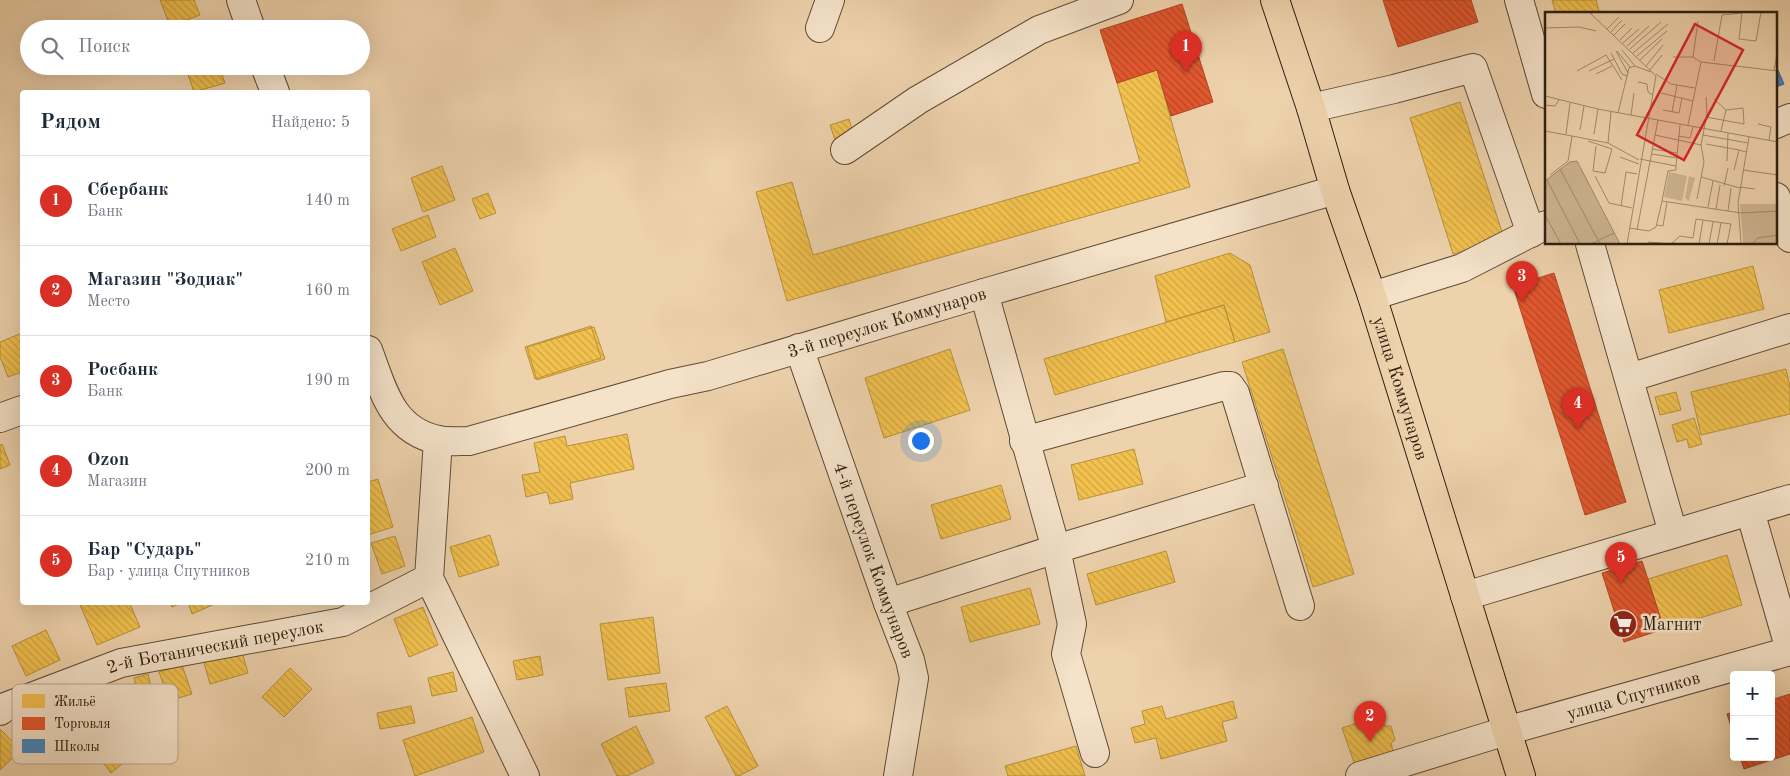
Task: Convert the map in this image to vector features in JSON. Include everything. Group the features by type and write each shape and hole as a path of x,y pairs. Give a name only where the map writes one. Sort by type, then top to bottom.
{"main road":[{"name":"улица Коммунаров","path":"1275,0 1311,108 1335,190 1372,296 1521,776"}],"street":[{"path":"241,0 249,20"},
{"path":"820,28 830,0"},
{"path":"1519,0 1545,91"},
{"path":"845,150 918,100 1039,30 1104,3"},
{"path":"1311,108 1394,89 1472,68 1539,229 1462,268 1372,296"},
{"path":"268,75 273,90"},
{"path":"1778,123 1790,118"},
{"name":"3-й переулок Коммунаров","path":"370,355 392,410 414,431 438,440 469,441 670,384 708,376 1335,190"},
{"path":"1778,203 1790,238"},
{"path":"1590,245 1673,533"},
{"path":"984,293 1024,441 1056,549 1072,624 1066,654 1095,753"},
{"path":"1630,378 1790,328"},
{"name":"4-й переулок Коммунаров","path":"799,348 888,603 910,660 914,678 898,776"},
{"path":"1024,441 1224,386 1230,386 1235,393 1300,606"},
{"path":"0,418 20,411"},
{"path":"438,440 429,578 526,776"},
{"path":"888,603 1056,549 1264,486"},
{"path":"1465,596 1790,499"},
{"path":"1750,511 1790,651"},
{"name":"2-й Ботанический переулок","path":"67,684 121,663 343,622 429,578"},
{"name":"улица Спутников","path":"1360,776 1506,731 1790,651"},
{"name":"2-й Ботанический переулок","path":"0,712 12,705"}],"building: Жильё":[{"path":"160,0 194,0 200,15 186,20 168,20"},
{"path":"1552,0 1596,0 1599,12 1555,12"},
{"path":"1157,70 1190,187 787,301 756,192 792,182 813,255 1140,162 1117,83"},
{"path":"188,75 222,75 225,83 201,90 193,90"},
{"path":"1460,102 1504,238 1453,254 1410,118"},
{"path":"849,119 854,137 836,143 830,125"},
{"path":"442,166 455,200 423,212 411,178"},
{"path":"488,193 496,213 480,219 472,199"},
{"path":"428,215 436,237 401,251 392,229"},
{"path":"455,248 473,291 440,305 422,262"},
{"path":"1230,253 1250,265 1270,332 1235,342 1224,305 1166,322 1155,276"},
{"path":"1753,266 1764,309 1669,333 1659,290"},
{"path":"1224,305 1235,342 1055,395 1044,359"},
{"path":"591,326 601,358 535,379 525,347"},
{"path":"594,327 605,359 537,380 527,347"},
{"path":"20,334 20,373 8,377 0,357 0,342"},
{"path":"950,349 970,410 884,438 865,378"},
{"path":"1283,349 1354,574 1313,587 1242,362"},
{"path":"1786,369 1790,387 1790,414 1701,435 1691,392"},
{"path":"1676,392 1681,410 1660,415 1655,397"},
{"path":"1694,418 1702,444 1689,448 1687,439 1677,442 1672,425"},
{"path":"627,434 634,469 570,483 573,499 550,504 547,492 526,497 522,475 540,472 534,443 565,436 567,446"},
{"path":"2,444 10,465 0,469 0,445"},
{"path":"1134,449 1143,484 1079,500 1071,465"},
{"path":"378,479 393,527 370,534 370,481"},
{"path":"1001,485 1011,519 941,539 931,505"},
{"path":"490,535 499,565 459,577 450,547"},
{"path":"395,536 405,566 382,574 371,543"},
{"path":"1166,551 1175,582 1096,605 1087,574"},
{"path":"1727,555 1742,605 1664,629 1648,579"},
{"path":"1030,588 1040,624 970,642 961,607"},
{"path":"80,605 130,605 140,627 97,645"},
{"path":"189,605 212,605 192,614"},
{"path":"423,607 438,645 409,657 394,619"},
{"path":"653,617 660,673 608,680 600,624"},
{"path":"46,630 60,660 26,676 12,646"},
{"path":"241,648 248,673 210,684 203,659"},
{"path":"540,656 543,675 517,680 513,661"},
{"path":"182,665 192,694 178,698 178,684 163,684 159,672"},
{"path":"290,668 312,689 284,717 262,697"},
{"path":"453,672 457,691 432,696 428,678"},
{"path":"148,674 150,684 135,684 134,678"},
{"path":"666,683 670,711 629,717 625,688"},
{"path":"1233,701 1237,718 1222,722 1227,741 1161,759 1156,738 1135,743 1131,728 1145,724 1142,711 1162,706 1166,719"},
{"path":"411,706 415,723 380,729 377,713"},
{"path":"727,706 758,766 739,776 736,776 705,717"},
{"path":"1381,715 1385,726 1391,726 1395,740 1391,743 1394,755 1356,768 1342,728"},
{"path":"472,717 484,752 415,776 403,740"},
{"path":"636,726 654,763 627,776 617,776 601,744"},
{"path":"0,729 12,741 12,759 0,770"},
{"path":"1076,746 1085,776 1008,776 1005,766"},
{"path":"104,764 122,764 111,773"}],"building: Торговля":[{"path":"1383,0 1471,0 1478,22 1398,47"},
{"path":"1182,4 1213,102 1171,116 1157,70 1117,83 1100,30"},
{"path":"1554,273 1626,502 1585,515 1513,286"},
{"path":"1642,561 1664,629 1624,642 1602,573"},
{"path":"1790,694 1790,754 1775,759 1775,716 1775,699"},
{"path":"1741,761 1769,761 1744,769"}],"building: Школы":[{"path":"1778,70 1784,84 1778,86"}],"place":[{"name":"Сбербанк","path":"1186,72"},
{"name":"Росбанк","path":"1522,302"},
{"name":"Ozon","path":"1578,429"},
{"name":"Бар \"Сударь\"","path":"1621,583"},
{"name":"Магнит","path":"1623,624"},
{"name":"Магазин \"Зодиак\"","path":"1370,742"}]}
